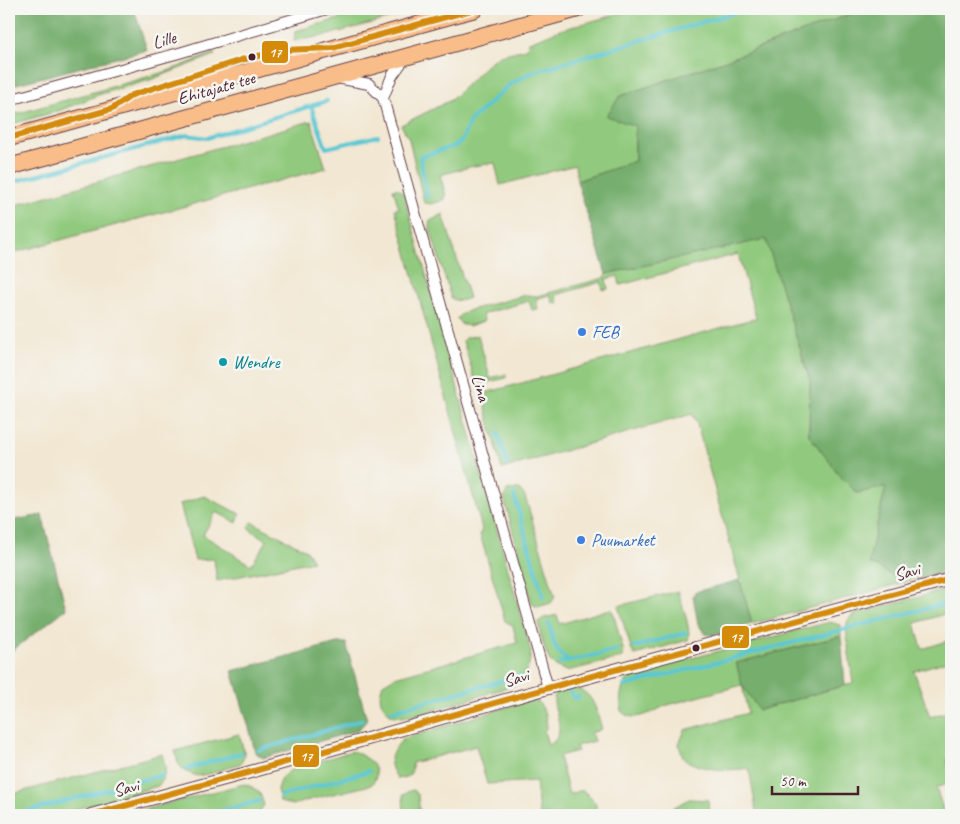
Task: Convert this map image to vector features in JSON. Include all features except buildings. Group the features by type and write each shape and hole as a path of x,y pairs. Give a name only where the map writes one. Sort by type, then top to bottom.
{"highway":[{"name":"Ehitajate tee","path":"9,138 474,9"},
{"name":"Ehitajate tee","path":"9,167 578,9"}],"street":[{"name":"Lille","path":"9,100 328,9"},
{"path":"332,77 369,84 384,98 392,76 406,57"},
{"name":"Lina","path":"384,98 548,688"},
{"name":"Savi","path":"91,815 548,688 951,579"}],"green space":[{"path":"9,9 134,9 147,50 9,86"},
{"path":"363,9 408,9 409,13 328,35 294,41 295,31 356,14"},
{"path":"636,9 864,9 732,58 620,96 635,126 635,161 577,181 575,165 500,185 495,163 473,166 440,175 446,196 444,200 432,204 424,203 409,139 401,125 451,100 491,61 500,55 526,49 529,42 560,30"},
{"path":"864,9 951,9 951,570 905,582 869,563 886,487 857,493 841,477 809,435 810,381 766,239 606,274 577,181 635,161 635,126 606,116 620,96 732,58"},
{"path":"214,53 215,55 150,80 101,94 61,110 9,125 9,116 168,71"},
{"path":"311,121 326,168 9,254 9,207"},
{"path":"393,189 400,190 404,195 531,652 527,671 515,685 421,714 402,717 391,715 382,704 380,694 383,684 395,677 517,643 513,626 505,621 480,534 482,529 395,209 399,208"},
{"path":"443,214 469,298 455,300 451,298 429,225 430,221"},
{"path":"766,238 810,381 809,435 841,477 857,493 886,487 870,563 905,582 752,624 696,421 692,414 502,469 482,394 756,318 738,254 620,285 618,276 606,279 608,289 603,290 601,282 556,295 558,303 553,304 550,295 536,299 538,309 532,310 529,301 483,314 484,321 469,326 461,324 457,318 470,310 526,295 537,296 604,278 606,274"},
{"path":"478,335 490,378 506,374 506,378 487,382 475,380 463,341 465,338"},
{"path":"519,489 525,496 555,597 551,603 538,607 532,604 504,498 507,491"},
{"path":"204,496 240,514 237,523 216,512 203,535 251,565 267,541 248,528 252,522 306,550 313,561 217,581 214,559 195,560 180,504"},
{"path":"42,515 66,609 9,653 9,521"},
{"path":"740,580 752,624 713,635 705,634 698,624 693,596 695,592"},
{"path":"951,588 951,612 915,623 922,649 951,640 951,660 914,671 930,717 951,711 951,757 947,759 951,782 936,788 945,815 757,815 749,768 725,770 699,766 685,759 679,744 685,730 748,713 742,685 664,706 642,716 632,717 621,711 622,690 625,682 642,671 830,622 840,625 841,636 736,663 759,710 853,683 847,639 847,622 852,615"},
{"path":"678,591 689,629 688,640 635,655 632,651 618,606"},
{"path":"610,609 613,612 624,653 621,658 567,671 550,661 538,622 544,618 557,615 560,624"},
{"path":"841,636 845,685 759,710 742,685 736,663"},
{"path":"337,643 346,643 367,720 358,730 263,758 255,752 232,671"},
{"path":"574,688 586,693 590,698 594,704 602,729 591,733 594,741 576,746 578,751 559,756 569,794 583,790 596,803 596,815 539,815 536,781 487,784 476,746 412,763 411,773 405,777 398,779 394,773 391,758 403,739 534,699 540,704 545,715 547,727 544,731 548,745 558,736 559,731 554,701 556,692"},
{"path":"239,734 245,755 241,763 213,773 197,776 184,771 178,763 175,751"},
{"path":"352,751 363,756 375,769 375,779 371,785 293,805 280,801 277,789 281,778 291,770"},
{"path":"162,754 165,771 158,786 56,815 9,815 9,795"},
{"path":"244,784 260,793 264,805 259,813 251,815 123,815"},
{"path":"414,790 418,795 420,815 404,815 403,795"},
{"path":"689,799 708,800 709,815 671,815 671,809"}],"waterway":[{"path":"427,197 420,157 457,145 462,140 470,121 509,85 533,72 747,9"},
{"path":"9,183 187,135 207,138 327,101"},
{"path":"311,106 326,148 378,136"},
{"path":"498,434 507,464"},
{"path":"514,495 543,596"},
{"path":"624,686 951,602"},
{"path":"549,623 557,650 570,661"},
{"path":"634,647 685,633"},
{"path":"560,663 617,650"},
{"path":"392,711 519,676"},
{"path":"570,691 574,698 579,697"},
{"path":"259,750 362,720"},
{"path":"186,769 241,753"},
{"path":"280,796 369,771"},
{"path":"14,815 162,775"},
{"path":"205,815 259,801"}],"transit line":[{"name":"17","path":"9,138 112,109 132,95 241,60 284,50 332,48 475,9"},
{"name":"17","path":"91,815 548,688 951,579"}],"place":[{"name":"FEB","path":"582,332"},
{"name":"Wendre","path":"223,362"},
{"name":"Puumarket","path":"581,540"}]}
